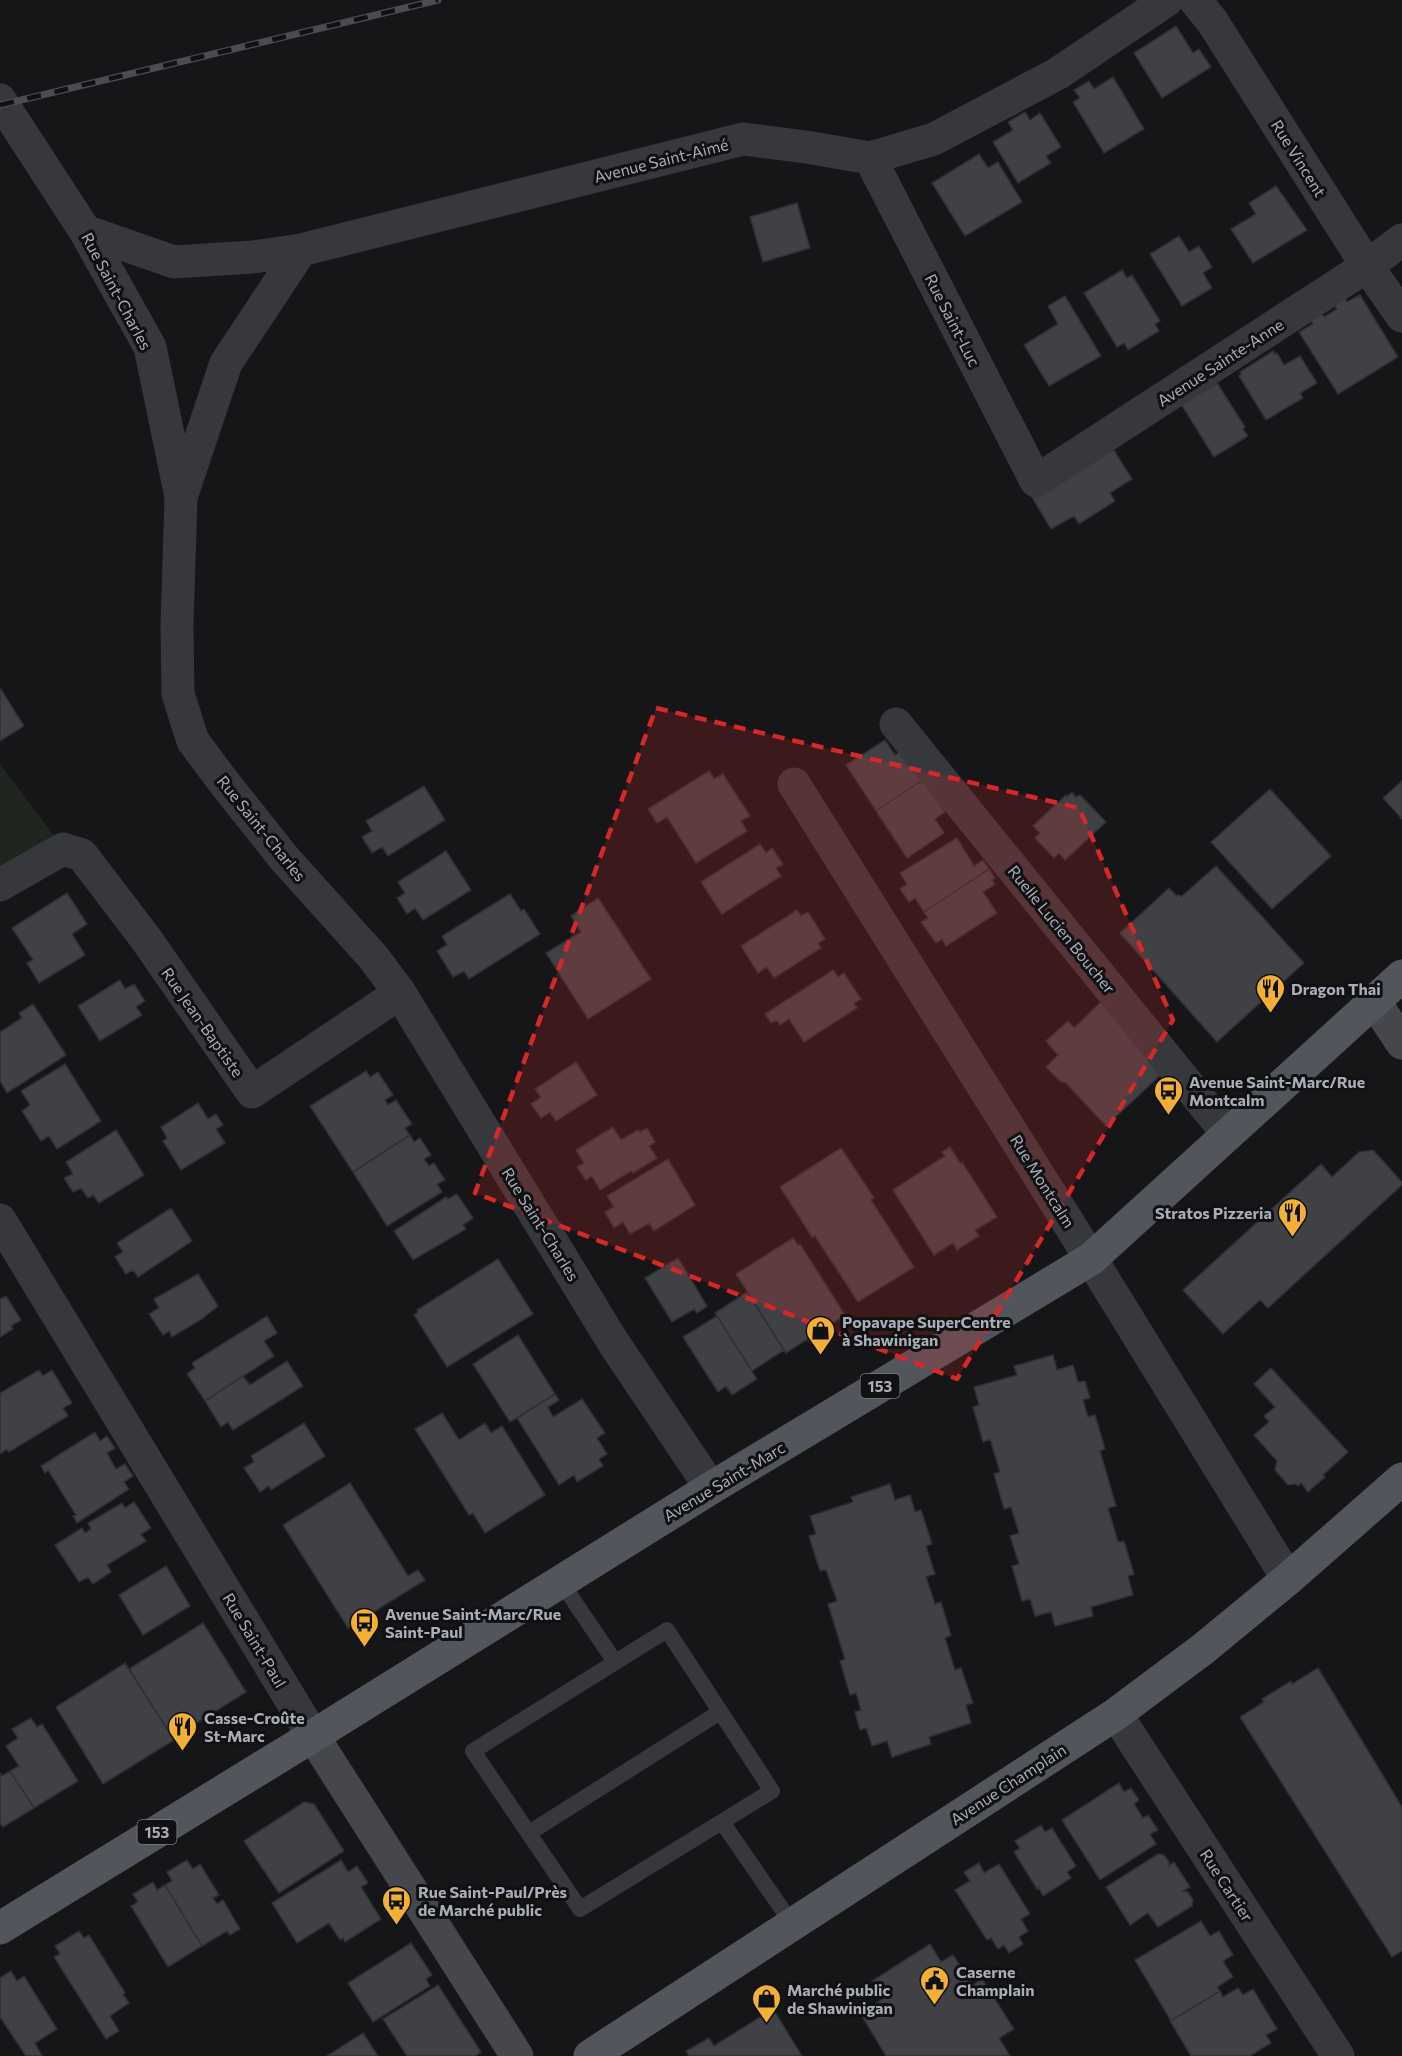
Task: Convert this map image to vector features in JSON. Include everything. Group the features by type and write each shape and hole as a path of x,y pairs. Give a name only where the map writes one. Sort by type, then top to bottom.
{"main road":[{"name":"Avenue Saint-Marc","path":"0,1928 711,1488 1091,1259 1402,976"},
{"name":"Avenue Champlain","path":"590,2056 1116,1714 1203,1649 1288,1580 1402,1479"}],"street":[{"name":"Avenue Saint-Aimé","path":"85,231 174,262 253,257 301,250 743,139 870,158 934,139 1057,74 1167,0"},
{"name":"Rue Vincent","path":"1195,0 1212,21 1367,266 1402,316"},
{"name":"Rue Saint-Charles","path":"0,100 85,231 150,347 181,497 177,625 178,694 193,741 284,858 373,957 400,993 613,1342 711,1488"},
{"name":"Rue Saint-Luc","path":"870,158 1036,481"},
{"name":"Avenue Sainte-Anne","path":"1036,481 1367,266 1402,240"},
{"path":"181,497 226,363 301,250"},
{"name":"Ruelle Lucien Boucher","path":"896,724 1228,1134"},
{"name":"Rue Montcalm","path":"794,784 1091,1259 1288,1580"},
{"name":"Rue Jean-Baptiste","path":"0,885 63,849 82,855 146,939 252,1092 400,993"},
{"path":"1374,1001 1402,1043"},
{"name":"Rue Saint-Paul","path":"0,1220 313,1736 517,2056"},
{"name":"Rue Cartier","path":"1116,1714 1338,2056"}],"lane":[{"path":"561,1582 615,1662"},
{"path":"667,1630 720,1712 772,1791 580,1909 473,1751 667,1630"},
{"path":"529,1833 720,1712"},
{"path":"722,1822 793,1925"}],"highlighted area":[{"path":"656,708 1079,808 1173,1020 957,1379 475,1193"}],"shaded area":[{"path":"0,764 61,845 0,882"}],"building":[{"path":"1176,26 1193,53 1199,49 1211,67 1162,98 1134,53"},
{"path":"1113,77 1144,129 1104,153 1073,102 1080,98 1074,90 1089,81 1094,89"},
{"path":"1025,112 1030,120 1040,113 1061,147 1046,156 1051,163 1018,183 993,142 1013,130 1008,122"},
{"path":"979,154 988,168 998,162 1022,202 965,236 932,183"},
{"path":"1276,186 1307,230 1253,263 1231,229 1256,214 1249,203"},
{"path":"797,203 810,248 763,262 750,217"},
{"path":"1179,236 1189,252 1199,246 1212,267 1203,273 1212,288 1182,306 1150,254"},
{"path":"1122,270 1127,278 1132,275 1160,321 1155,324 1159,331 1128,350 1124,343 1117,347 1084,293"},
{"path":"1360,295 1398,357 1338,394 1299,332 1313,324 1310,319 1321,312 1324,317 1337,309 1333,304 1345,298 1347,302"},
{"path":"1065,296 1101,356 1049,386 1024,345 1058,324 1048,306"},
{"path":"1273,351 1277,353 1284,365 1300,356 1317,383 1300,393 1303,398 1266,420 1239,376 1240,372"},
{"path":"1217,383 1245,427 1243,429 1248,436 1214,457 1181,404"},
{"path":"1107,439 1132,479 1110,493 1115,501 1079,524 1074,516 1051,529 1027,489"},
{"path":"0,688 24,726 0,741"},
{"path":"885,740 895,755 904,749 924,779 876,811 846,765"},
{"path":"709,771 714,779 723,774 750,816 741,821 747,831 696,863 667,817 657,823 648,809"},
{"path":"924,779 945,812 935,819 944,833 907,858 876,811"},
{"path":"1402,781 1402,819 1383,798"},
{"path":"424,786 445,820 388,856 382,847 372,853 362,837 372,831 366,821"},
{"path":"1270,789 1331,856 1272,909 1211,842"},
{"path":"1072,792 1076,797 1080,795 1106,822 1065,860 1059,853 1054,858 1035,838 1040,833 1033,826"},
{"path":"957,838 974,866 983,860 989,869 924,912 915,898 909,902 900,889 907,884 900,873"},
{"path":"760,844 766,853 772,848 783,864 776,868 781,876 722,914 701,882"},
{"path":"446,851 471,890 423,920 415,908 407,914 397,898 405,893 398,882"},
{"path":"1216,866 1304,963 1217,1042 1120,933 1169,888 1181,897"},
{"path":"989,869 995,878 992,880 995,884 983,892 997,913 946,946 942,939 936,943 921,922 928,918 924,912"},
{"path":"67,893 87,924 72,934 85,955 39,983 27,963 33,960 12,928"},
{"path":"510,894 521,911 524,909 540,934 469,979 464,971 453,977 437,951 447,945 442,936"},
{"path":"598,898 651,979 588,1019 546,953 581,932 571,916"},
{"path":"797,910 801,916 808,912 825,939 818,943 821,948 774,978 767,967 758,973 741,946"},
{"path":"833,970 838,977 844,973 861,999 854,1003 857,1008 804,1042 789,1019 780,1025 776,1020 771,1023 765,1014"},
{"path":"120,980 125,989 134,984 145,1001 136,1007 142,1015 100,1041 78,1006"},
{"path":"1103,1000 1167,1069 1106,1126 1066,1083 1060,1081 1046,1067 1058,1055 1046,1041 1068,1021 1074,1028"},
{"path":"33,1004 66,1055 7,1093 0,1081 0,1032 22,1018 19,1013"},
{"path":"576,1062 597,1095 556,1121 550,1112 541,1118 531,1104 541,1097 535,1089"},
{"path":"65,1064 101,1121 57,1149 49,1136 41,1141 22,1111 30,1105 21,1091"},
{"path":"366,1071 370,1077 378,1072 393,1095 385,1100 388,1105 396,1100 412,1124 405,1128 410,1135 353,1172 310,1106"},
{"path":"198,1103 208,1119 216,1114 223,1125 216,1129 225,1143 181,1170 163,1141 167,1138 161,1127"},
{"path":"613,1127 621,1140 638,1130 640,1132 647,1128 655,1142 649,1146 657,1158 600,1190 592,1176 586,1180 577,1167 584,1163 576,1150"},
{"path":"116,1130 144,1175 99,1203 93,1195 88,1198 81,1188 73,1192 64,1178 73,1174 66,1162"},
{"path":"410,1135 414,1142 420,1138 431,1155 424,1159 429,1166 434,1163 445,1180 437,1184 442,1192 387,1226 353,1172"},
{"path":"950,1147 997,1217 975,1230 979,1236 957,1250 953,1243 934,1255 893,1190 945,1156 942,1152"},
{"path":"841,1148 874,1198 871,1200 914,1267 858,1302 780,1187"},
{"name":"Stratos Pizzeria","path":"1373,1150 1402,1182 1402,1185 1268,1308 1260,1300 1223,1334 1183,1290 1321,1164 1332,1177 1359,1152"},
{"path":"668,1159 695,1205 654,1231 649,1223 630,1234 623,1222 614,1228 605,1212 614,1207 607,1196"},
{"path":"457,1194 473,1218 463,1225 466,1229 413,1260 394,1231 446,1197 448,1199"},
{"path":"171,1208 192,1241 138,1277 133,1270 126,1274 115,1257 123,1252 117,1243"},
{"path":"793,1238 798,1245 800,1244 845,1315 786,1353 736,1274"},
{"path":"678,1258 707,1306 697,1313 694,1309 672,1322 645,1278"},
{"path":"498,1259 533,1314 447,1367 414,1315 418,1312 417,1310"},
{"path":"198,1274 218,1306 202,1319 172,1337 169,1331 163,1335 149,1314 159,1308 154,1299"},
{"path":"747,1292 784,1350 752,1371 715,1313"},
{"path":"6,1296 21,1320 11,1326 13,1329 0,1337 0,1299"},
{"path":"267,1316 277,1333 264,1341 274,1356 205,1401 187,1374 195,1368 192,1363"},
{"path":"717,1316 757,1379 732,1395 726,1386 718,1392 683,1337"},
{"path":"518,1335 555,1394 510,1422 473,1364"},
{"path":"1053,1355 1057,1370 1073,1365 1078,1382 1085,1381 1090,1398 1083,1400 1088,1417 1095,1415 1105,1449 1100,1451 1116,1506 1108,1508 1118,1542 1124,1541 1134,1574 1128,1576 1133,1595 1091,1607 1093,1616 1055,1626 1051,1612 1035,1616 1030,1599 1022,1601 1012,1566 1019,1564 1010,1536 1019,1533 1011,1507 1004,1509 994,1474 1000,1472 990,1439 983,1442 973,1407 979,1405 974,1387 1017,1375 1014,1366"},
{"path":"287,1361 303,1386 233,1430 228,1422 221,1427 205,1401 243,1376 250,1385"},
{"path":"1271,1368 1348,1452 1308,1492 1301,1483 1298,1486 1288,1485 1275,1470 1277,1461 1254,1435 1269,1422 1264,1416 1275,1407 1254,1384"},
{"path":"39,1370 43,1376 52,1370 72,1403 63,1408 68,1416 9,1452 7,1449 0,1454 0,1393"},
{"path":"555,1394 559,1400 548,1407 553,1417 582,1399 605,1433 597,1438 607,1454 599,1459 603,1466 577,1482 574,1475 559,1485 517,1418"},
{"path":"442,1413 459,1440 485,1423 491,1433 502,1426 545,1495 485,1533 473,1513 469,1515 415,1429"},
{"path":"304,1423 325,1456 271,1490 269,1486 260,1492 244,1468 254,1462 251,1456"},
{"path":"95,1432 100,1441 107,1436 115,1448 107,1453 116,1469 125,1464 133,1476 124,1482 129,1489 77,1523 73,1516 76,1515 48,1470 45,1473 41,1466"},
{"path":"350,1483 408,1576 418,1570 425,1580 348,1628 283,1525"},
{"path":"890,1484 895,1500 910,1495 915,1512 921,1510 932,1544 926,1546 935,1574 926,1577 935,1604 941,1602 951,1635 945,1638 955,1670 961,1668 973,1703 966,1705 971,1723 929,1737 931,1744 892,1757 887,1741 872,1746 866,1728 860,1730 855,1712 861,1710 856,1693 850,1695 840,1661 845,1659 828,1604 837,1601 826,1570 820,1571 809,1536 816,1534 810,1516 853,1502 851,1497"},
{"path":"134,1502 151,1528 141,1534 146,1541 107,1565 111,1572 93,1584 88,1577 79,1582 55,1545 82,1528 85,1533 91,1529 88,1523 122,1503 125,1508"},
{"path":"166,1566 190,1606 143,1635 119,1595"},
{"path":"203,1623 246,1692 173,1738 129,1669"},
{"path":"125,1663 174,1740 103,1784 56,1707"},
{"path":"1318,1668 1402,1807 1402,1951 1392,1957 1240,1717 1264,1702 1262,1699"},
{"path":"31,1718 37,1727 42,1724 78,1781 34,1808 10,1771 19,1766 6,1746 18,1738 12,1729"},
{"path":"10,1771 34,1808 3,1827 0,1823 0,1773 2,1776"},
{"path":"1119,1783 1124,1792 1131,1788 1139,1800 1134,1804 1143,1818 1148,1815 1158,1830 1150,1834 1156,1844 1100,1880 1062,1820"},
{"path":"304,1802 314,1804 344,1851 279,1893 244,1841"},
{"path":"1041,1825 1045,1832 1052,1828 1076,1866 1067,1872 1071,1878 1043,1896 1014,1852 1020,1848 1015,1841"},
{"path":"1158,1854 1164,1855 1169,1866 1174,1862 1190,1887 1183,1891 1188,1892 1193,1900 1192,1906 1158,1927 1148,1913 1130,1925 1106,1887"},
{"path":"187,1860 193,1869 200,1864 219,1895 213,1898 217,1904 223,1900 240,1929 230,1935 227,1931 202,1946 165,1885 172,1881 167,1872"},
{"path":"341,1860 348,1872 357,1866 368,1883 361,1887 381,1919 345,1942 343,1938 340,1940 329,1923 297,1943 272,1903"},
{"path":"979,1863 984,1873 999,1864 1030,1914 1021,1919 1028,1931 1019,1937 1023,1944 1009,1953 1004,1945 998,1949 991,1938 987,1940 955,1890 970,1881 964,1872"},
{"path":"153,1882 157,1890 165,1885 202,1946 168,1967 131,1906 138,1902 133,1894"},
{"path":"1201,1921 1210,1936 1219,1931 1233,1955 1223,1961 1233,1977 1217,1987 1220,1991 1171,2021 1135,1960"},
{"path":"79,1931 84,1938 89,1935 129,2003 110,2016 119,2031 106,2039 54,1957 60,1954 55,1946"},
{"path":"411,1943 432,1975 426,1979 430,1986 373,2022 348,1983"},
{"name":"Caserne Champlain","path":"930,1944 941,1962 953,1955 973,1985 982,1979 1014,2029 999,2038 1010,2056 886,2056 860,2013 883,1999 872,1981"},
{"path":"11,1971 17,1981 24,1976 57,2029 35,2043 42,2056 26,2056 0,2017 0,1978"},
{"path":"438,1985 481,2052 475,2056 407,2056 383,2019"},
{"path":"1238,1988 1243,1995 1253,1989 1277,2029 1266,2035 1271,2043 1250,2056 1191,2056 1170,2021 1220,1991 1223,1997"},
{"name":"Marché public de Shawinigan","path":"773,2009 802,2056 689,2056 686,2051 709,2038 714,2046"},
{"path":"363,2033 378,2056 327,2056"}],"railway":[{"path":"0,105 438,0"}],"place":[{"name":"Dragon Thai","path":"1270,1014"},
{"name":"Avenue Saint-Marc/Rue Montcalm","path":"1168,1116"},
{"name":"Stratos Pizzeria","path":"1293,1238"},
{"name":"Popavape SuperCentre à Shawinigan","path":"821,1356"},
{"name":"Avenue Saint-Marc/Rue Saint-Paul","path":"364,1648"},
{"name":"Casse-Croûte St-Marc","path":"183,1752"},
{"name":"Rue Saint-Paul/Près de Marché public","path":"397,1926"},
{"name":"Caserne Champlain","path":"935,2006"},
{"name":"Marché public de Shawinigan","path":"766,2024"}]}
